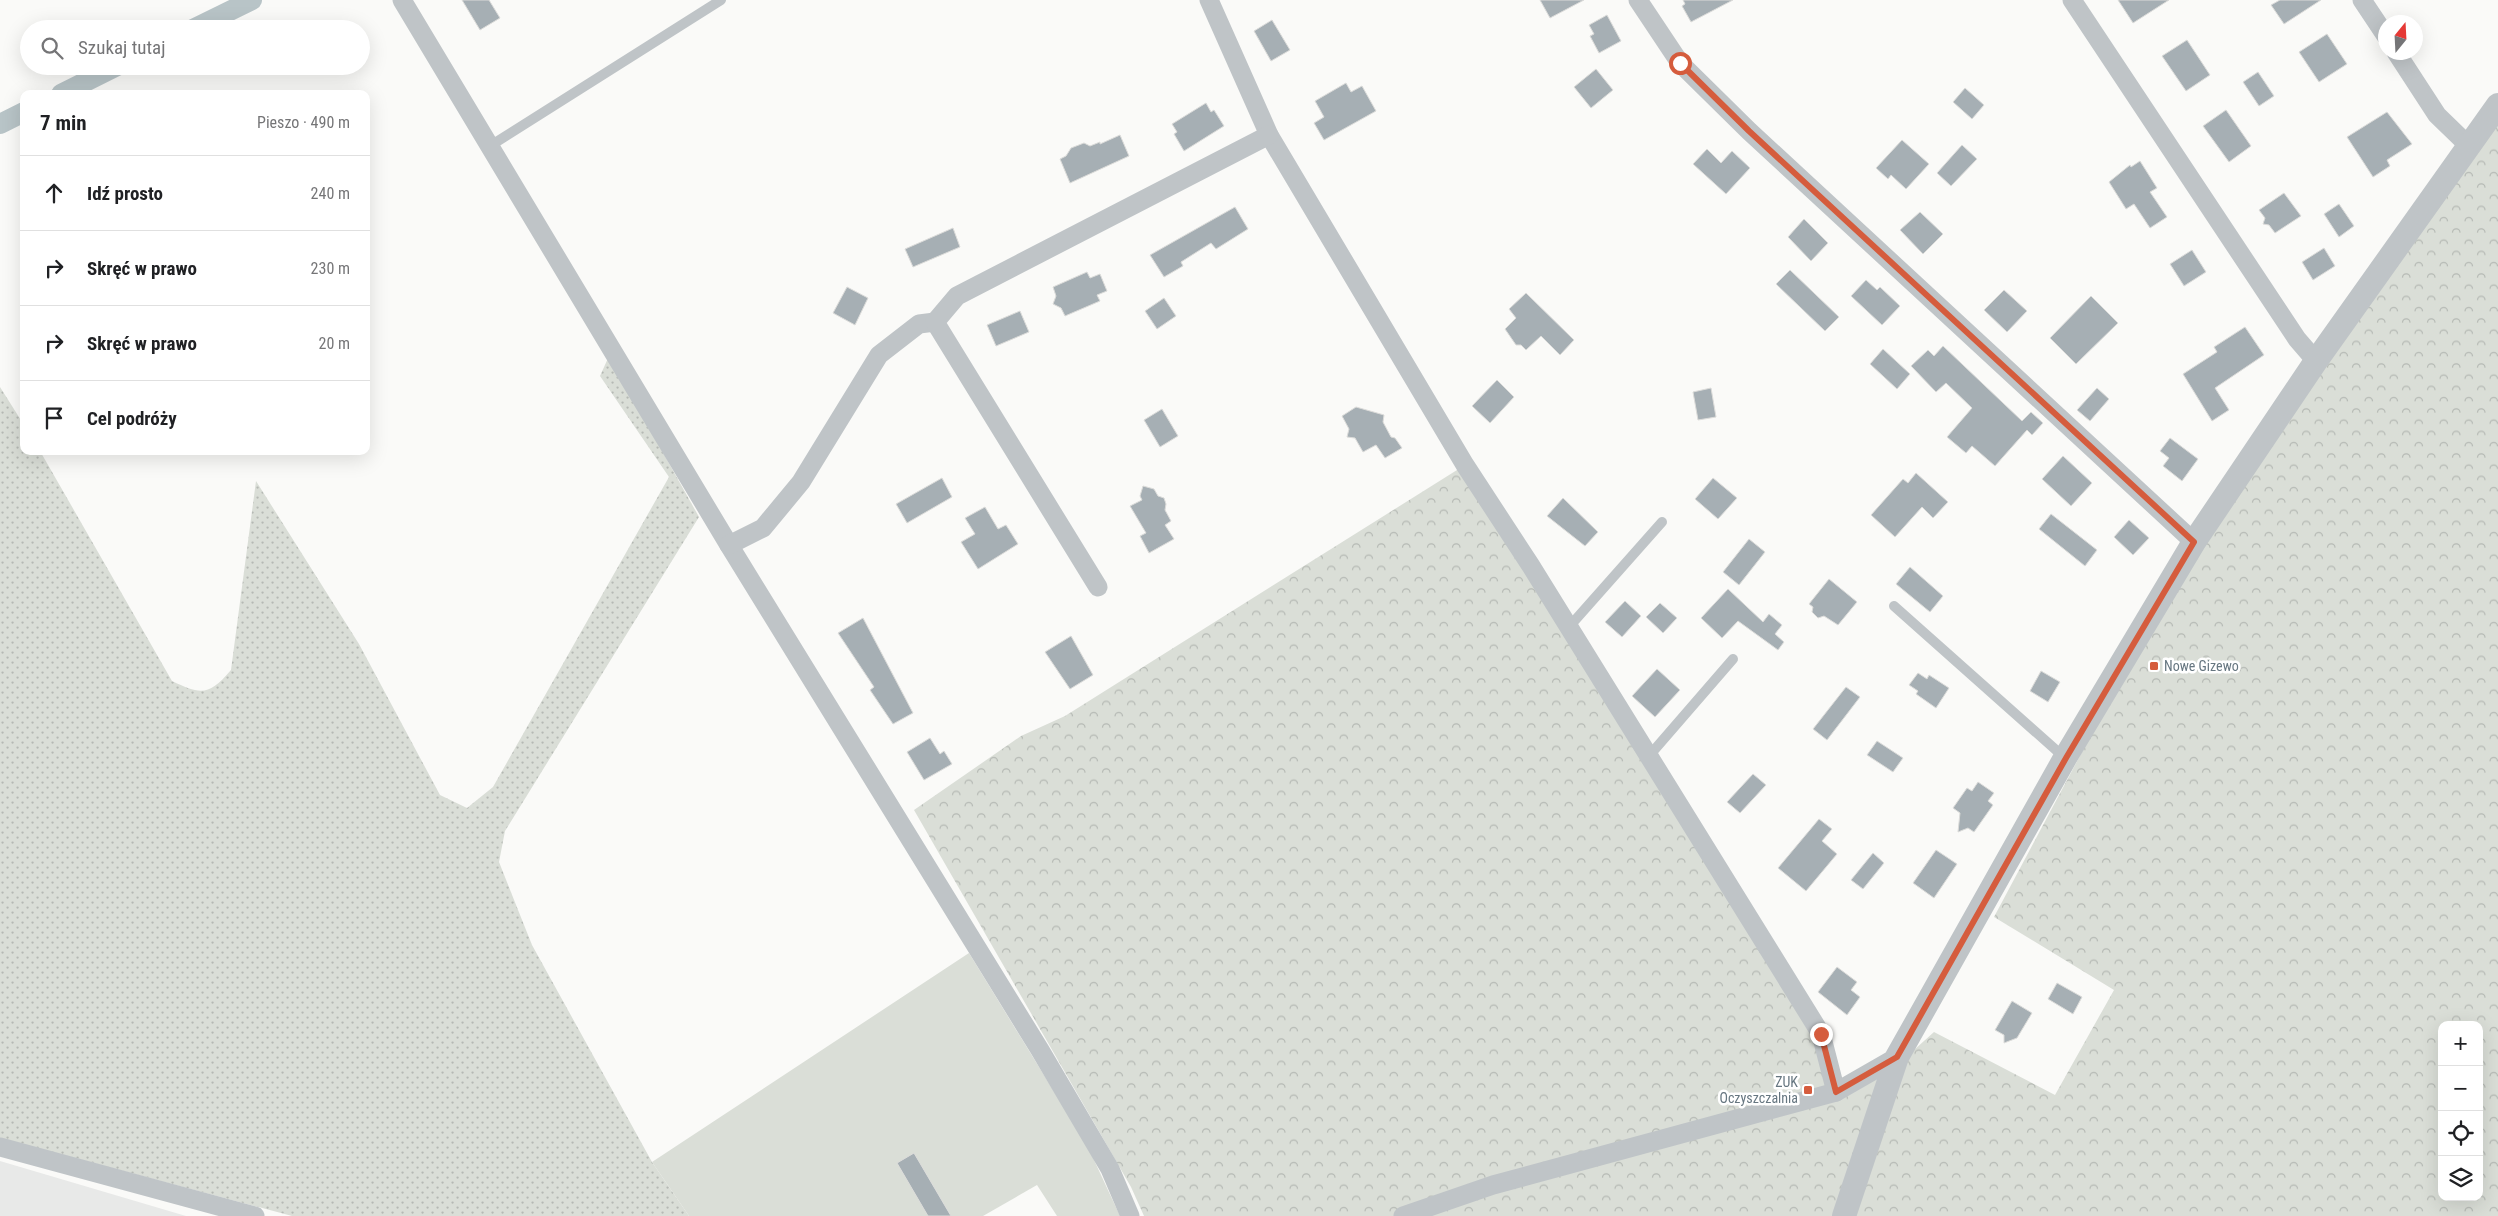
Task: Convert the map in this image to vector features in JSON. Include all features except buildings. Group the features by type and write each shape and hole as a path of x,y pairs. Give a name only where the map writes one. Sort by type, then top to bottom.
{"street":[{"path":"402,0 729,545 1040,1050 1110,1169 1130,1216"},
{"path":"1209,0 1269,135 1465,465 1569,627 1821,1034 1836,1092"},
{"path":"1638,0 1680,63 1749,131 2194,542"},
{"path":"2072,0 2297,339 2316,361"},
{"path":"2362,0 2378,24"},
{"path":"2401,60 2437,115 2469,146"},
{"path":"1844,1216 1897,1057 2066,758 2194,542 2316,361 2498,105"},
{"path":"729,545 763,528 802,482 878,355 918,324 935,322 957,296 1269,135"},
{"path":"935,322 1098,587"},
{"path":"1404,1216 1493,1185 1836,1092 1897,1057"},
{"path":"0,1147 255,1216"}],"lane":[{"path":"490,146 721,0"},
{"path":"1569,627 1662,522"},
{"path":"1894,606 2066,758"},
{"path":"1649,756 1733,659"}],"shaded area":[{"path":"0,1161 186,1216 0,1216"}],"green space":[{"path":"2498,105 2498,1216 1144,1216 1131,1187 914,810 1021,736 1065,716 1465,465 1842,1084 1885,1076 1934,1032 2055,1095 2114,990 1994,917 2194,542"},
{"path":"609,356 699,517 505,831 499,862 532,945 652,1162 689,1216 292,1216 0,1138 0,387 20,419 20,455 42,455 172,681 198,691 210,689 217,685 231,670 256,481 359,644 440,795 467,808 493,787 669,477 600,376"},
{"path":"969,953 1088,1147 1120,1216 1057,1216 1037,1185 983,1216 947,1216 950,1214 914,1153 897,1163 928,1216 689,1216 652,1162"}],"waterway":[{"path":"211,20 252,0"},
{"path":"69,90 99,75"},
{"path":"0,124 20,114"}],"place":[{"name":"Nowe Gizewo","path":"2154,666"},
{"name":"ZUK Oczyszczalnia","path":"1808,1090"}],"route":[{"path":"1680,63 1749,131 2194,542 2066,758 1897,1057 1836,1092 1821,1034"}]}
